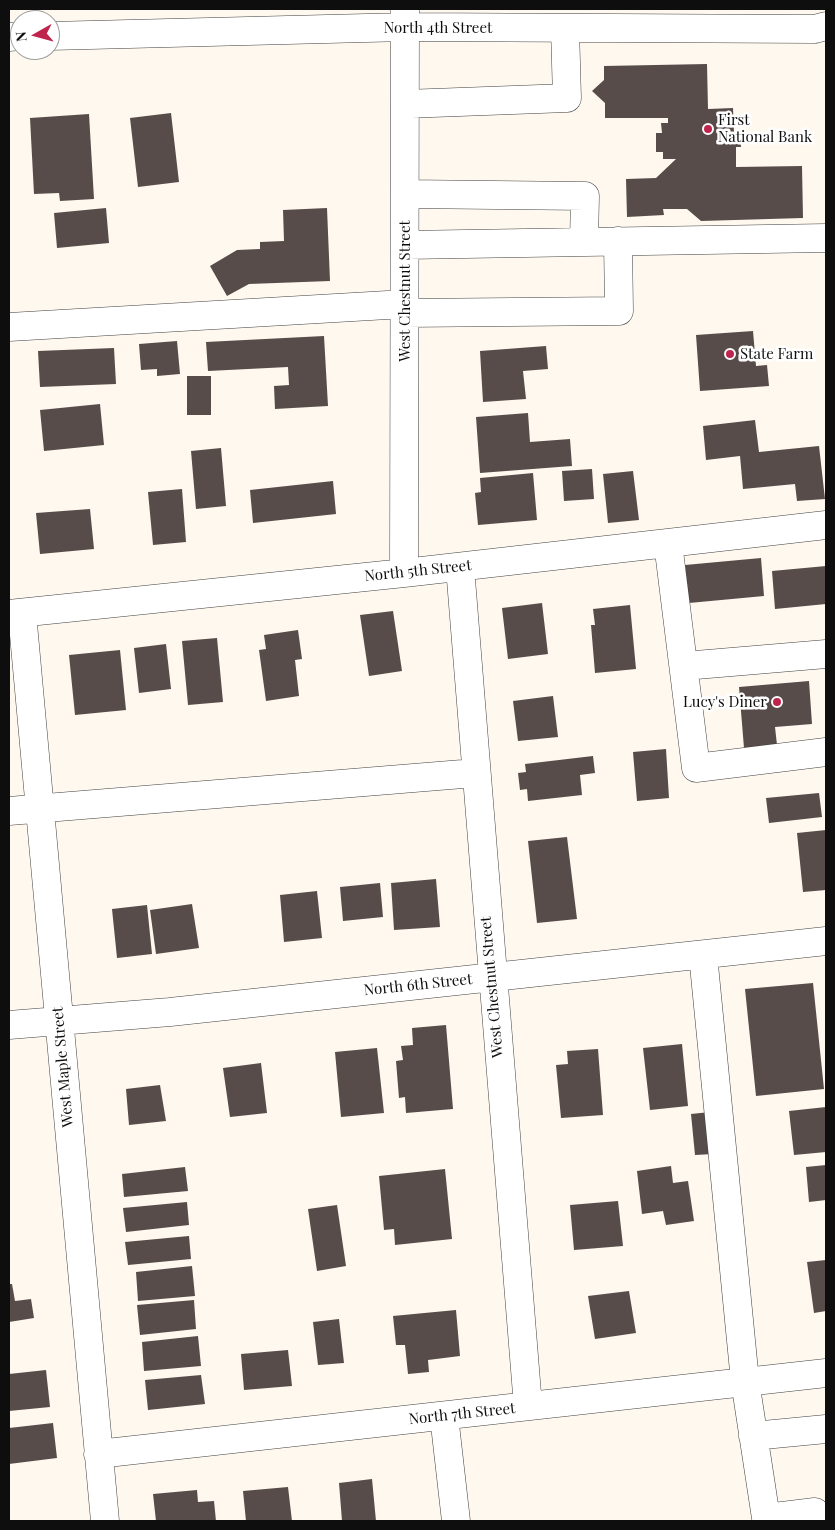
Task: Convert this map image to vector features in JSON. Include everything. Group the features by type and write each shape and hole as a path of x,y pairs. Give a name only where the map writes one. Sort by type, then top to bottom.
{"street":[{"name":"North 4th Street","path":"60,35 406,18 565,28 593,18 658,19 815,29 826,26"},
{"name":"West Chestnut Street","path":"404,573 406,18"},
{"path":"406,104 567,98 565,28"},
{"path":"405,194 585,196 584,242"},
{"path":"405,245 826,238"},
{"path":"9,328 405,308 619,310 618,241"},
{"name":"North 5th Street","path":"16,613 460,567 826,525"},
{"path":"668,543 696,768 826,752"},
{"name":"West Chestnut Street","path":"460,567 491,977 528,1406"},
{"name":"West Maple Street","path":"16,613 40,808 105,1521"},
{"path":"684,666 826,654"},
{"path":"9,811 475,773"},
{"name":"North 6th Street","path":"9,1025 170,1012 826,941"},
{"path":"703,955 745,1381 766,1518 815,1512 816,1521"},
{"name":"North 7th Street","path":"98,1454 826,1373"},
{"path":"444,1416 456,1521"},
{"path":"754,1436 826,1429"}],"building":[{"path":"707,64 708,109 733,108 734,134 740,134 741,147 736,147 736,167 802,166 803,218 701,221 687,209 663,209 664,215 627,217 626,179 656,178 676,159 663,159 663,152 656,152 656,133 662,133 661,123 668,123 668,118 605,118 605,103 592,91 604,80 604,66"},
{"path":"171,113 179,182 138,187 130,118"},
{"path":"89,114 94,199 60,201 59,193 34,194 30,118"},
{"path":"106,208 109,243 57,248 54,213"},
{"path":"327,208 330,281 249,284 227,296 210,266 237,250 260,249 260,242 284,241 283,210"},
{"path":"753,331 756,366 767,365 769,386 700,391 696,335"},
{"path":"324,336 328,406 275,409 274,386 289,385 288,367 208,371 206,342"},
{"path":"177,341 180,374 157,376 157,369 141,370 139,344"},
{"path":"546,346 548,369 523,371 526,399 483,402 480,351"},
{"path":"114,348 116,384 40,387 38,351"},
{"path":"187,376 211,376 211,415 187,415"},
{"path":"100,404 104,445 44,451 40,410"},
{"path":"528,413 530,442 570,439 572,466 480,473 476,417"},
{"path":"755,420 759,452 819,446 825,499 797,501 795,484 743,489 740,456 706,460 703,426"},
{"path":"221,448 226,506 196,509 191,451"},
{"path":"592,469 594,499 564,501 562,471"},
{"path":"633,471 639,520 608,523 603,474"},
{"path":"533,473 537,520 478,525 475,493 481,492 480,478"},
{"path":"333,481 336,514 253,523 250,490"},
{"path":"182,489 186,542 153,545 148,492"},
{"path":"90,509 94,549 40,554 36,513"},
{"path":"761,558 764,596 689,603 685,565"},
{"path":"826,566 826,604 775,609 772,571"},
{"path":"542,603 548,654 508,659 502,608"},
{"path":"630,605 636,669 595,673 591,625 595,625 593,609"},
{"path":"393,611 402,671 369,676 360,615"},
{"path":"298,630 302,659 295,660 299,696 266,701 259,650 266,649 264,635"},
{"path":"217,638 223,702 188,705 182,641"},
{"path":"166,644 171,689 139,693 134,648"},
{"path":"120,650 126,710 75,715 69,655"},
{"path":"809,681 812,724 775,727 777,745 744,748 739,687"},
{"path":"553,696 558,737 518,741 513,701"},
{"path":"666,749 669,798 637,801 633,752"},
{"path":"593,756 595,773 580,775 582,795 528,801 527,789 520,790 518,773 526,772 525,764"},
{"path":"819,793 822,817 769,823 766,798"},
{"path":"826,830 826,890 803,892 797,833"},
{"path":"567,837 577,919 537,923 528,841"},
{"path":"436,879 440,927 394,930 391,883"},
{"path":"380,883 383,917 343,921 340,887"},
{"path":"317,891 322,938 284,942 280,895"},
{"path":"192,904 199,948 156,954 150,910"},
{"path":"147,905 152,954 117,958 112,909"},
{"path":"813,983 824,1089 756,1096 745,989"},
{"path":"446,1025 453,1109 406,1113 405,1097 399,1098 396,1061 403,1060 401,1046 413,1045 412,1028"},
{"path":"682,1044 688,1106 650,1110 643,1048"},
{"path":"377,1048 384,1113 341,1117 335,1052"},
{"path":"598,1049 603,1115 561,1118 556,1065 568,1064 567,1051"},
{"path":"261,1063 267,1113 230,1117 223,1068"},
{"path":"160,1085 166,1121 129,1125 126,1089"},
{"path":"826,1107 826,1152 794,1155 789,1111"},
{"path":"710,1112 714,1154 695,1155 691,1114"},
{"path":"826,1165 826,1200 809,1202 806,1167"},
{"path":"671,1166 673,1183 688,1181 694,1221 666,1225 663,1211 642,1214 637,1171"},
{"path":"185,1167 188,1191 124,1197 122,1174"},
{"path":"445,1169 452,1239 395,1245 394,1229 384,1230 379,1176"},
{"path":"618,1201 623,1246 574,1250 570,1205"},
{"path":"187,1202 189,1225 126,1232 123,1208"},
{"path":"337,1205 346,1266 317,1271 308,1209"},
{"path":"189,1236 191,1259 128,1265 125,1242"},
{"path":"826,1260 826,1311 814,1313 807,1262"},
{"path":"192,1266 195,1296 138,1301 136,1272"},
{"path":"9,1284 12,1284 15,1301 31,1299 34,1318 9,1322"},
{"path":"629,1291 636,1333 595,1339 588,1296"},
{"path":"194,1300 196,1329 140,1335 137,1305"},
{"path":"456,1310 460,1356 428,1360 429,1372 408,1374 405,1345 396,1345 393,1316"},
{"path":"339,1319 344,1363 318,1365 313,1322"},
{"path":"198,1336 201,1366 144,1371 142,1342"},
{"path":"288,1350 292,1386 244,1390 241,1354"},
{"path":"46,1370 50,1407 9,1411 9,1374"},
{"path":"201,1375 205,1404 148,1410 145,1380"},
{"path":"53,1423 57,1458 9,1464 9,1428"},
{"path":"372,1479 376,1521 342,1521 339,1483"},
{"path":"288,1487 292,1521 246,1521 243,1491"},
{"path":"197,1490 198,1502 214,1501 216,1521 156,1521 153,1494"}],"place":[{"name":"First National Bank","path":"708,129"},
{"name":"State Farm","path":"730,354"},
{"name":"Lucy's Diner","path":"777,702"}]}
